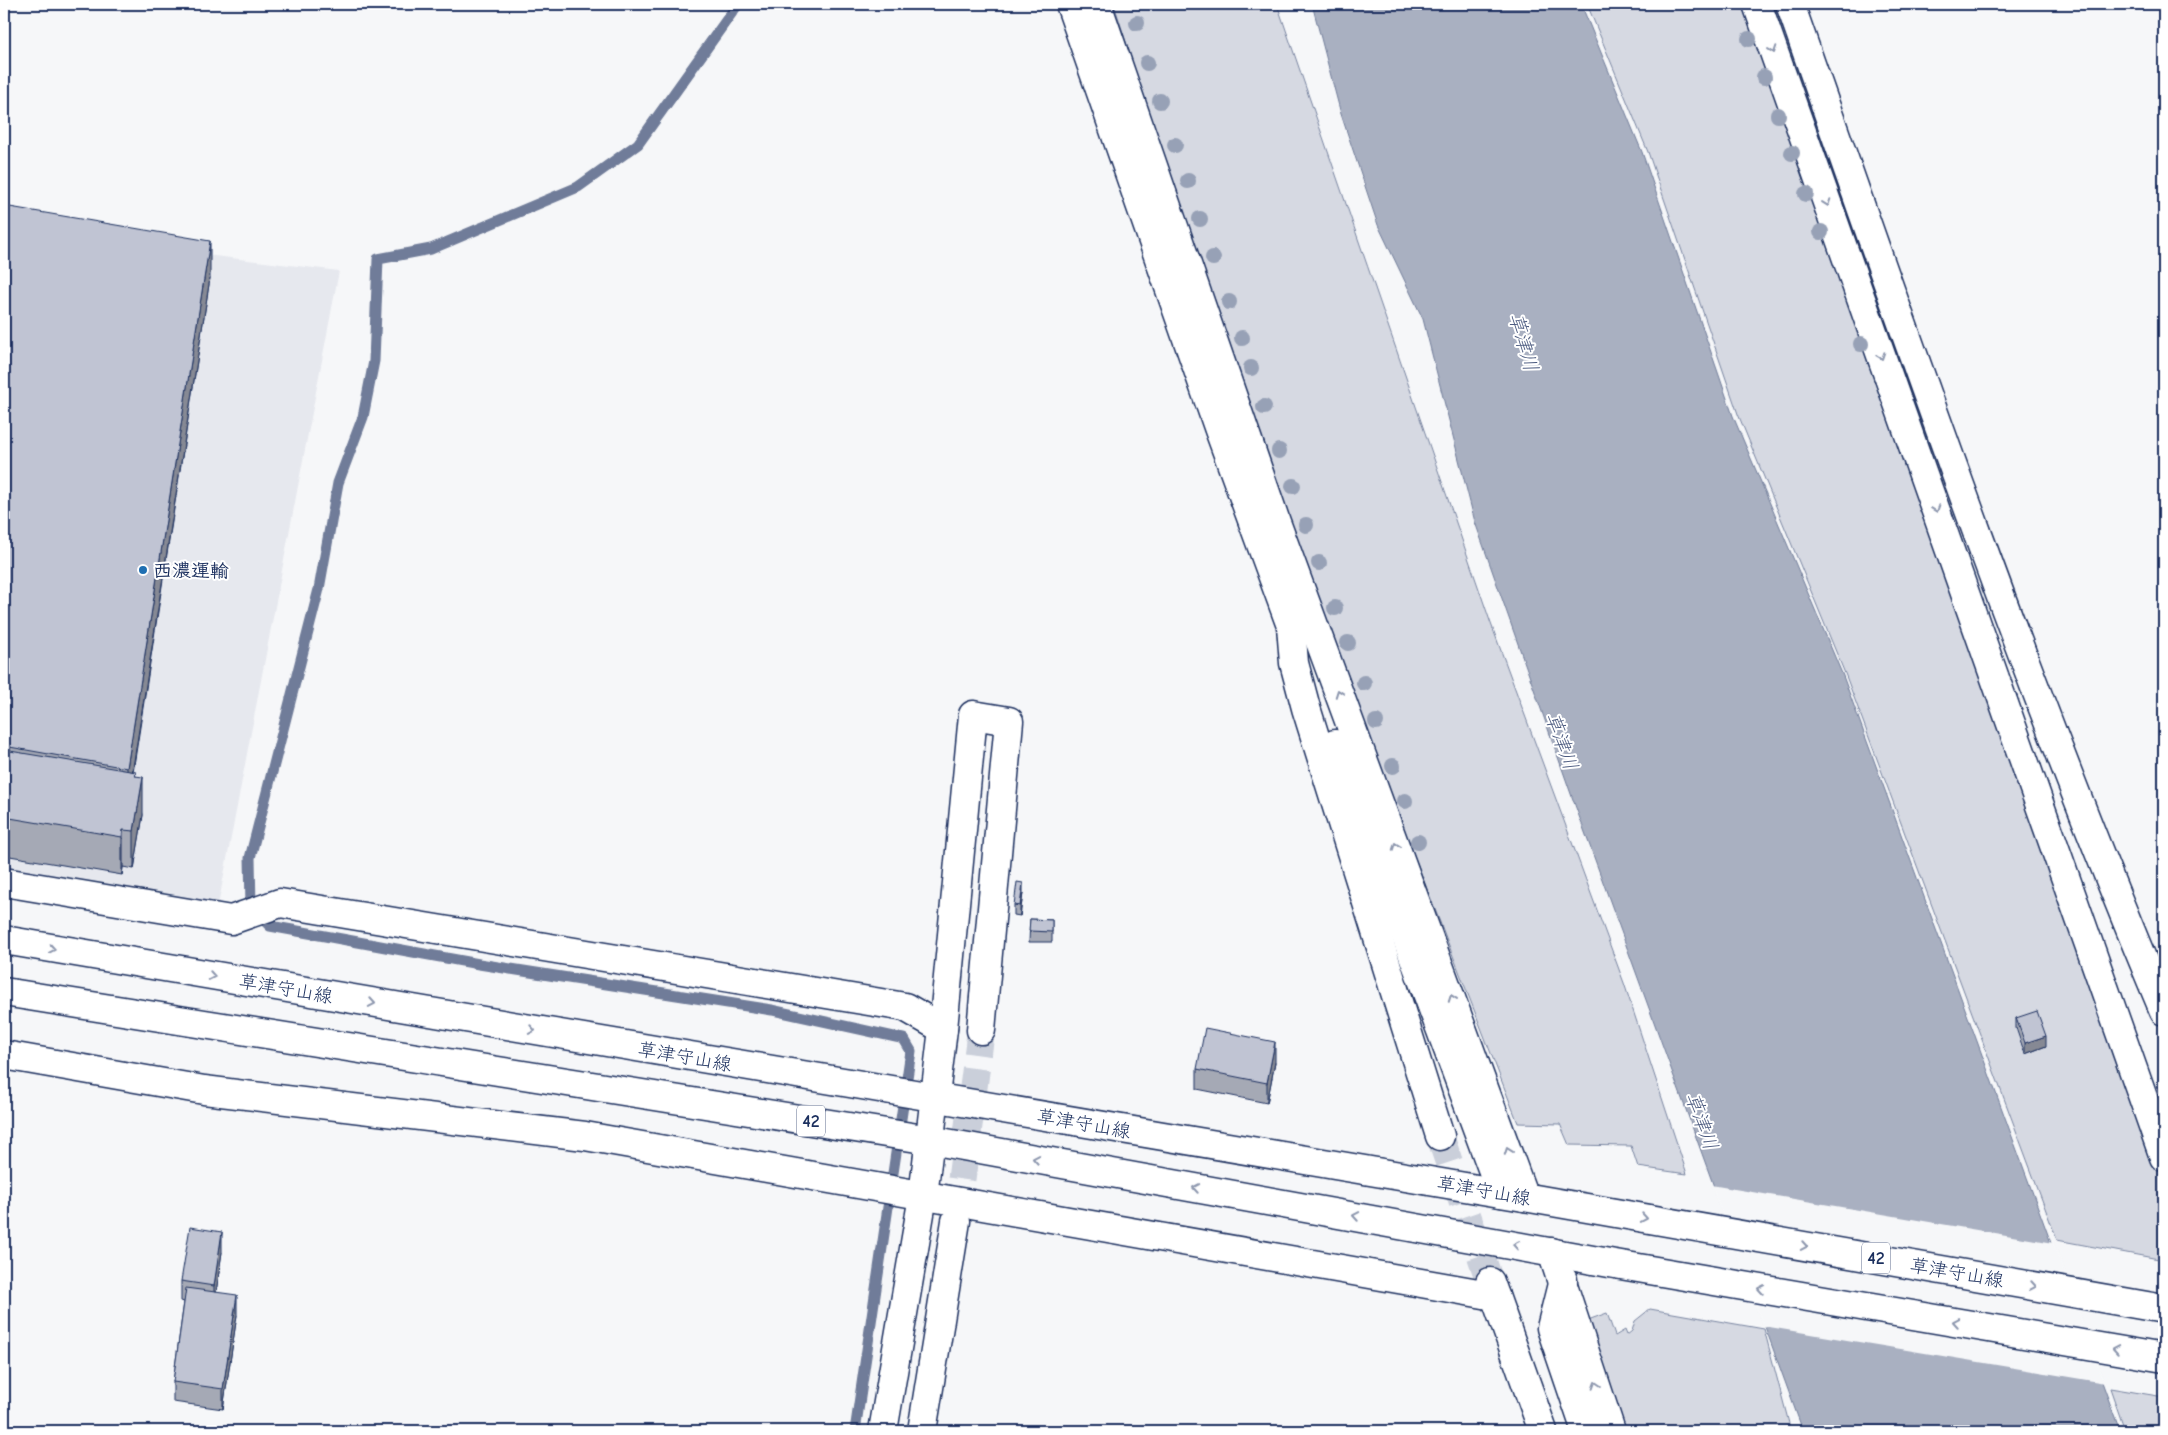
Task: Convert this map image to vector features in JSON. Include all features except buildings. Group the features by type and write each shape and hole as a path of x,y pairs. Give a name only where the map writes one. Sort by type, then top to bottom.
{"street":[{"path":"1070,4 1218,430 1290,626 1513,1195"},
{"path":"1098,4 1276,522 1513,1195"},
{"path":"1757,4 2164,1157"},
{"path":"1790,4 1886,278 2035,688 2164,1011"},
{"path":"1290,626 1294,663 1306,708 1440,1136"},
{"path":"883,1431 923,1196 943,1030 973,715 1009,721 981,1030"},
{"path":"4,882 232,920 280,903 905,1007 943,1030"},
{"path":"2076,908 2115,892"},
{"name":"草津守山線","path":"4,940 1596,1209 2160,1308"},
{"name":"42","path":"4,992 930,1140 1615,1264 2164,1358"},
{"path":"4,1055 204,1090 585,1136 923,1196 1492,1289 1543,1431"},
{"path":"922,1431 956,1221"},
{"path":"1552,1252 1563,1280 1611,1431"},
{"path":"1563,1280 1551,1328 1586,1431"}],"shaded area":[{"path":"1114,4 1277,4 1490,621 1624,983 1687,1174 1638,1167 1631,1146 1569,1145 1560,1124 1518,1123 1330,639 1193,254"},
{"path":"1587,4 1742,4 2164,1173 2164,1260 2057,1240 1846,676 1738,414 1648,152"},
{"name":"西濃運輸","path":"4,232 339,271 218,906 4,870"},
{"path":"1650,1309 1764,1329 1791,1431 1626,1431 1588,1320 1607,1313 1615,1336 1625,1330 1627,1335 1632,1331 1635,1321"},
{"path":"2110,1388 2164,1397 2164,1431 2125,1431"}],"water":[{"name":"草津川","path":"1312,4 1581,4 1642,152 1733,416 1843,676 2120,1431 1803,1431 1571,794 1475,522 1423,319 1378,225 1341,114"}],"pier":[{"path":"1711,1185 2054,1243 2105,1383 1763,1326"}],"waterway":[{"path":"738,4 638,144 578,187 431,249 378,259 374,361 363,417 338,483 319,589 250,858 251,907 270,926 479,964 772,1010 904,1039 911,1051 855,1431"}],"tunnel":[{"path":"956,1221 981,1030"},
{"path":"1440,1136 1490,1282"}],"place":[{"name":"西濃運輸","path":"143,570"}]}
